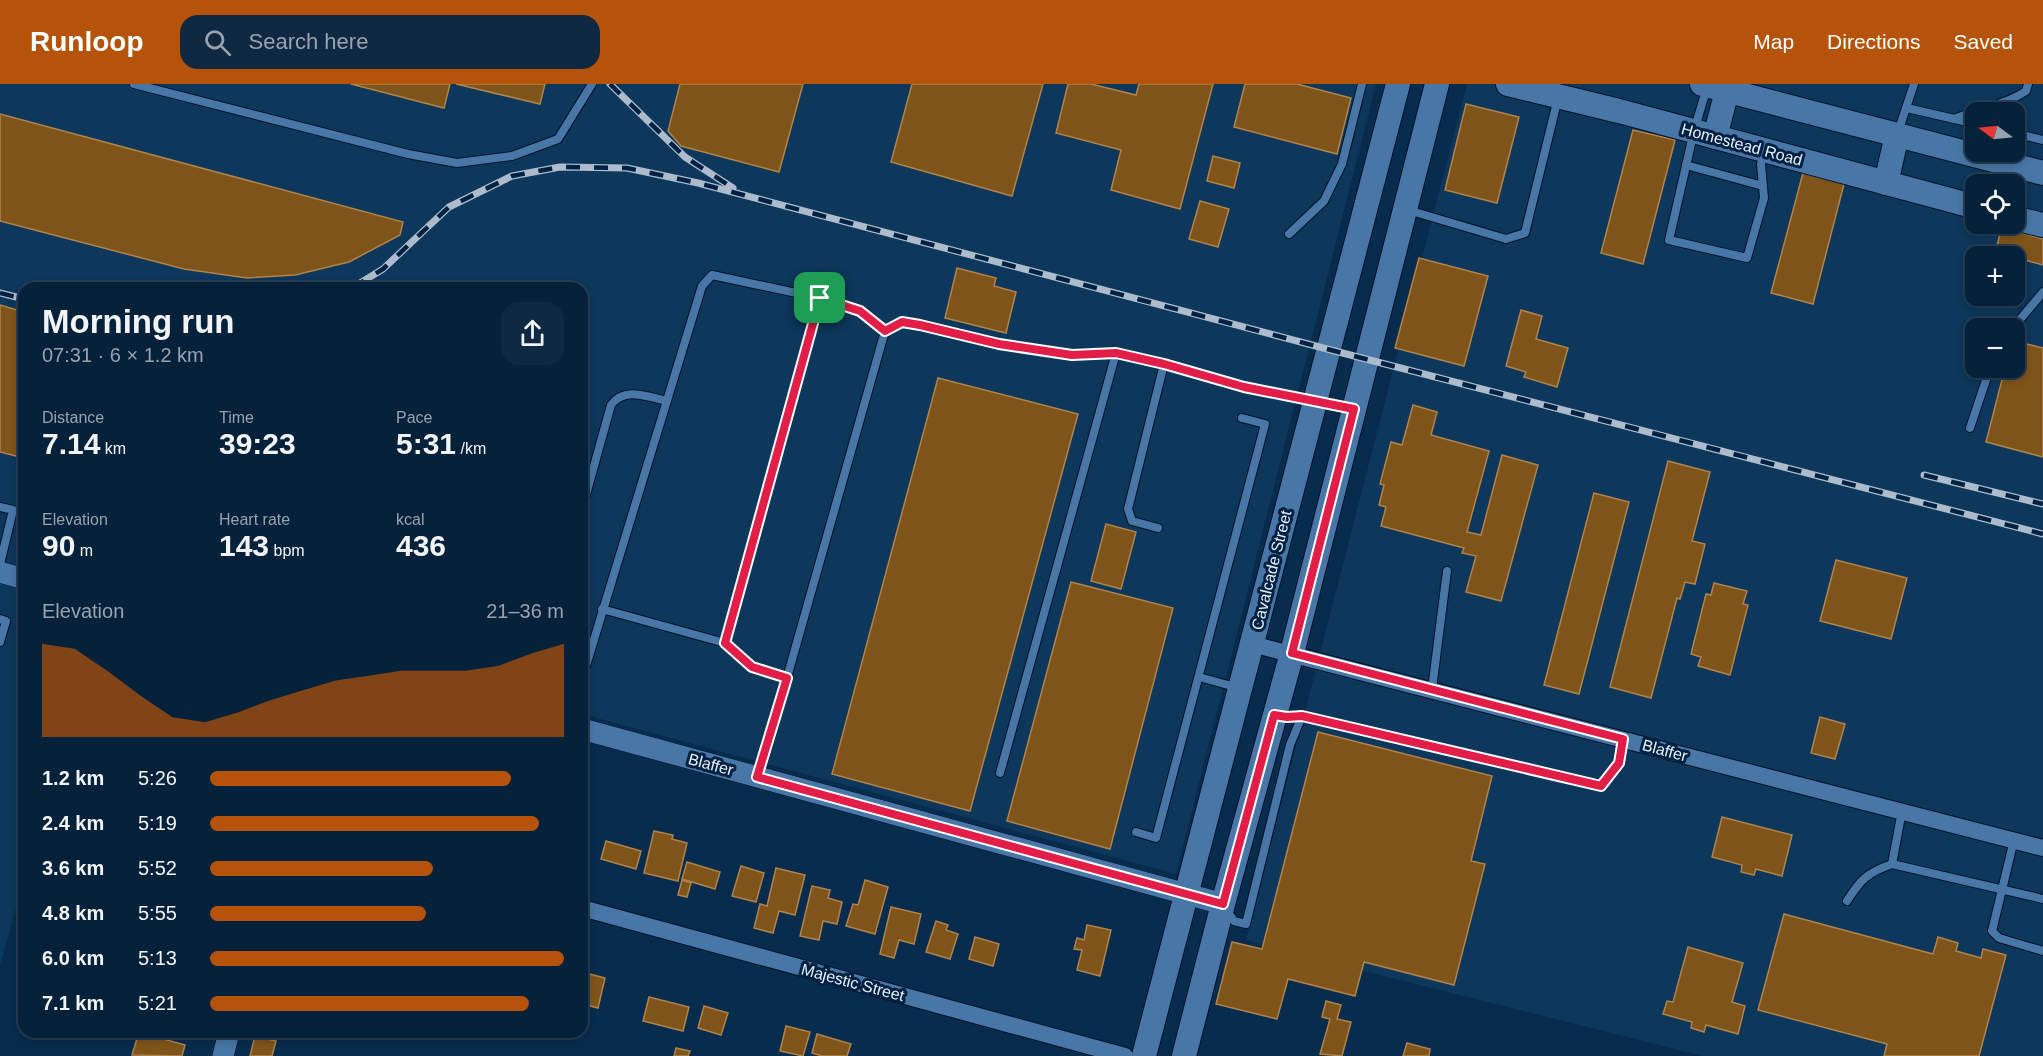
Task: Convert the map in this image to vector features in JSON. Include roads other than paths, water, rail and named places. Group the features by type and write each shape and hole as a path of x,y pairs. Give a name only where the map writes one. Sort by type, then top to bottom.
{"main road":[{"name":"Cavalcade Street","path":"1144,1056 1398,84"},
{"path":"1184,1056 1292,653 1437,84"},
{"name":"Homestead Road","path":"1508,84 1965,204"},
{"path":"1704,134 1712,87 2043,173"},
{"path":"1886,183 1897,135"},
{"path":"2025,221 2043,225"}],"street":[{"path":"0,572 18,577"},
{"name":"Blaffer","path":"1252,644 2043,848"},
{"name":"Blaffer","path":"588,731 1223,904"},
{"name":"Majestic Street","path":"588,910 1125,1056"},
{"path":"223,1056 228,1038"}],"lane":[{"path":"134,84 408,154 456,164 512,156 558,139 592,84"},
{"path":"1289,234 1324,201 1342,164 1362,84"},
{"path":"1897,135 1914,84"},
{"path":"1954,119 2013,99 2026,91 2028,84"},
{"path":"1405,209 1506,239 1525,232 1558,96"},
{"path":"1907,108 1965,122"},
{"path":"1704,134 1686,165 1669,240 1747,258 1764,198 1761,164 1765,150"},
{"path":"2025,136 2043,140"},
{"path":"1686,165 1763,186"},
{"path":"588,658 702,286 712,275 820,298 860,311 885,331"},
{"path":"2021,318 2043,292"},
{"path":"725,643 820,298"},
{"path":"757,777 885,331 902,322 999,344 1072,355 1116,353 1244,387 1354,409"},
{"path":"1000,773 1116,353"},
{"path":"1158,528 1132,520 1128,509 1164,364"},
{"path":"1970,428 1987,378"},
{"path":"588,487 611,405 617,397 625,393 667,401"},
{"path":"1136,832 1156,838 1265,424 1242,418"},
{"path":"0,507 13,510 0,564"},
{"path":"1432,689 1447,571"},
{"path":"602,609 725,643 752,667 787,678"},
{"path":"0,619 6,621 0,642"},
{"path":"1199,677 1240,688"},
{"path":"1274,715 1302,716 1601,786 1619,763 1623,739"},
{"path":"1223,904 1234,921 1246,924 1290,745 1302,716"},
{"path":"1892,864 1902,811"},
{"path":"2014,840 1992,931 1998,938 2043,951"},
{"path":"1847,902 1855,889 1872,871 1892,864 2043,899"}],"railway":[{"path":"610,84 685,157 733,188"},
{"path":"362,282 383,269 449,207 512,176 560,167 627,168 698,183 2043,534"},
{"path":"0,293 18,298"},
{"path":"1924,475 2043,504"}]}
